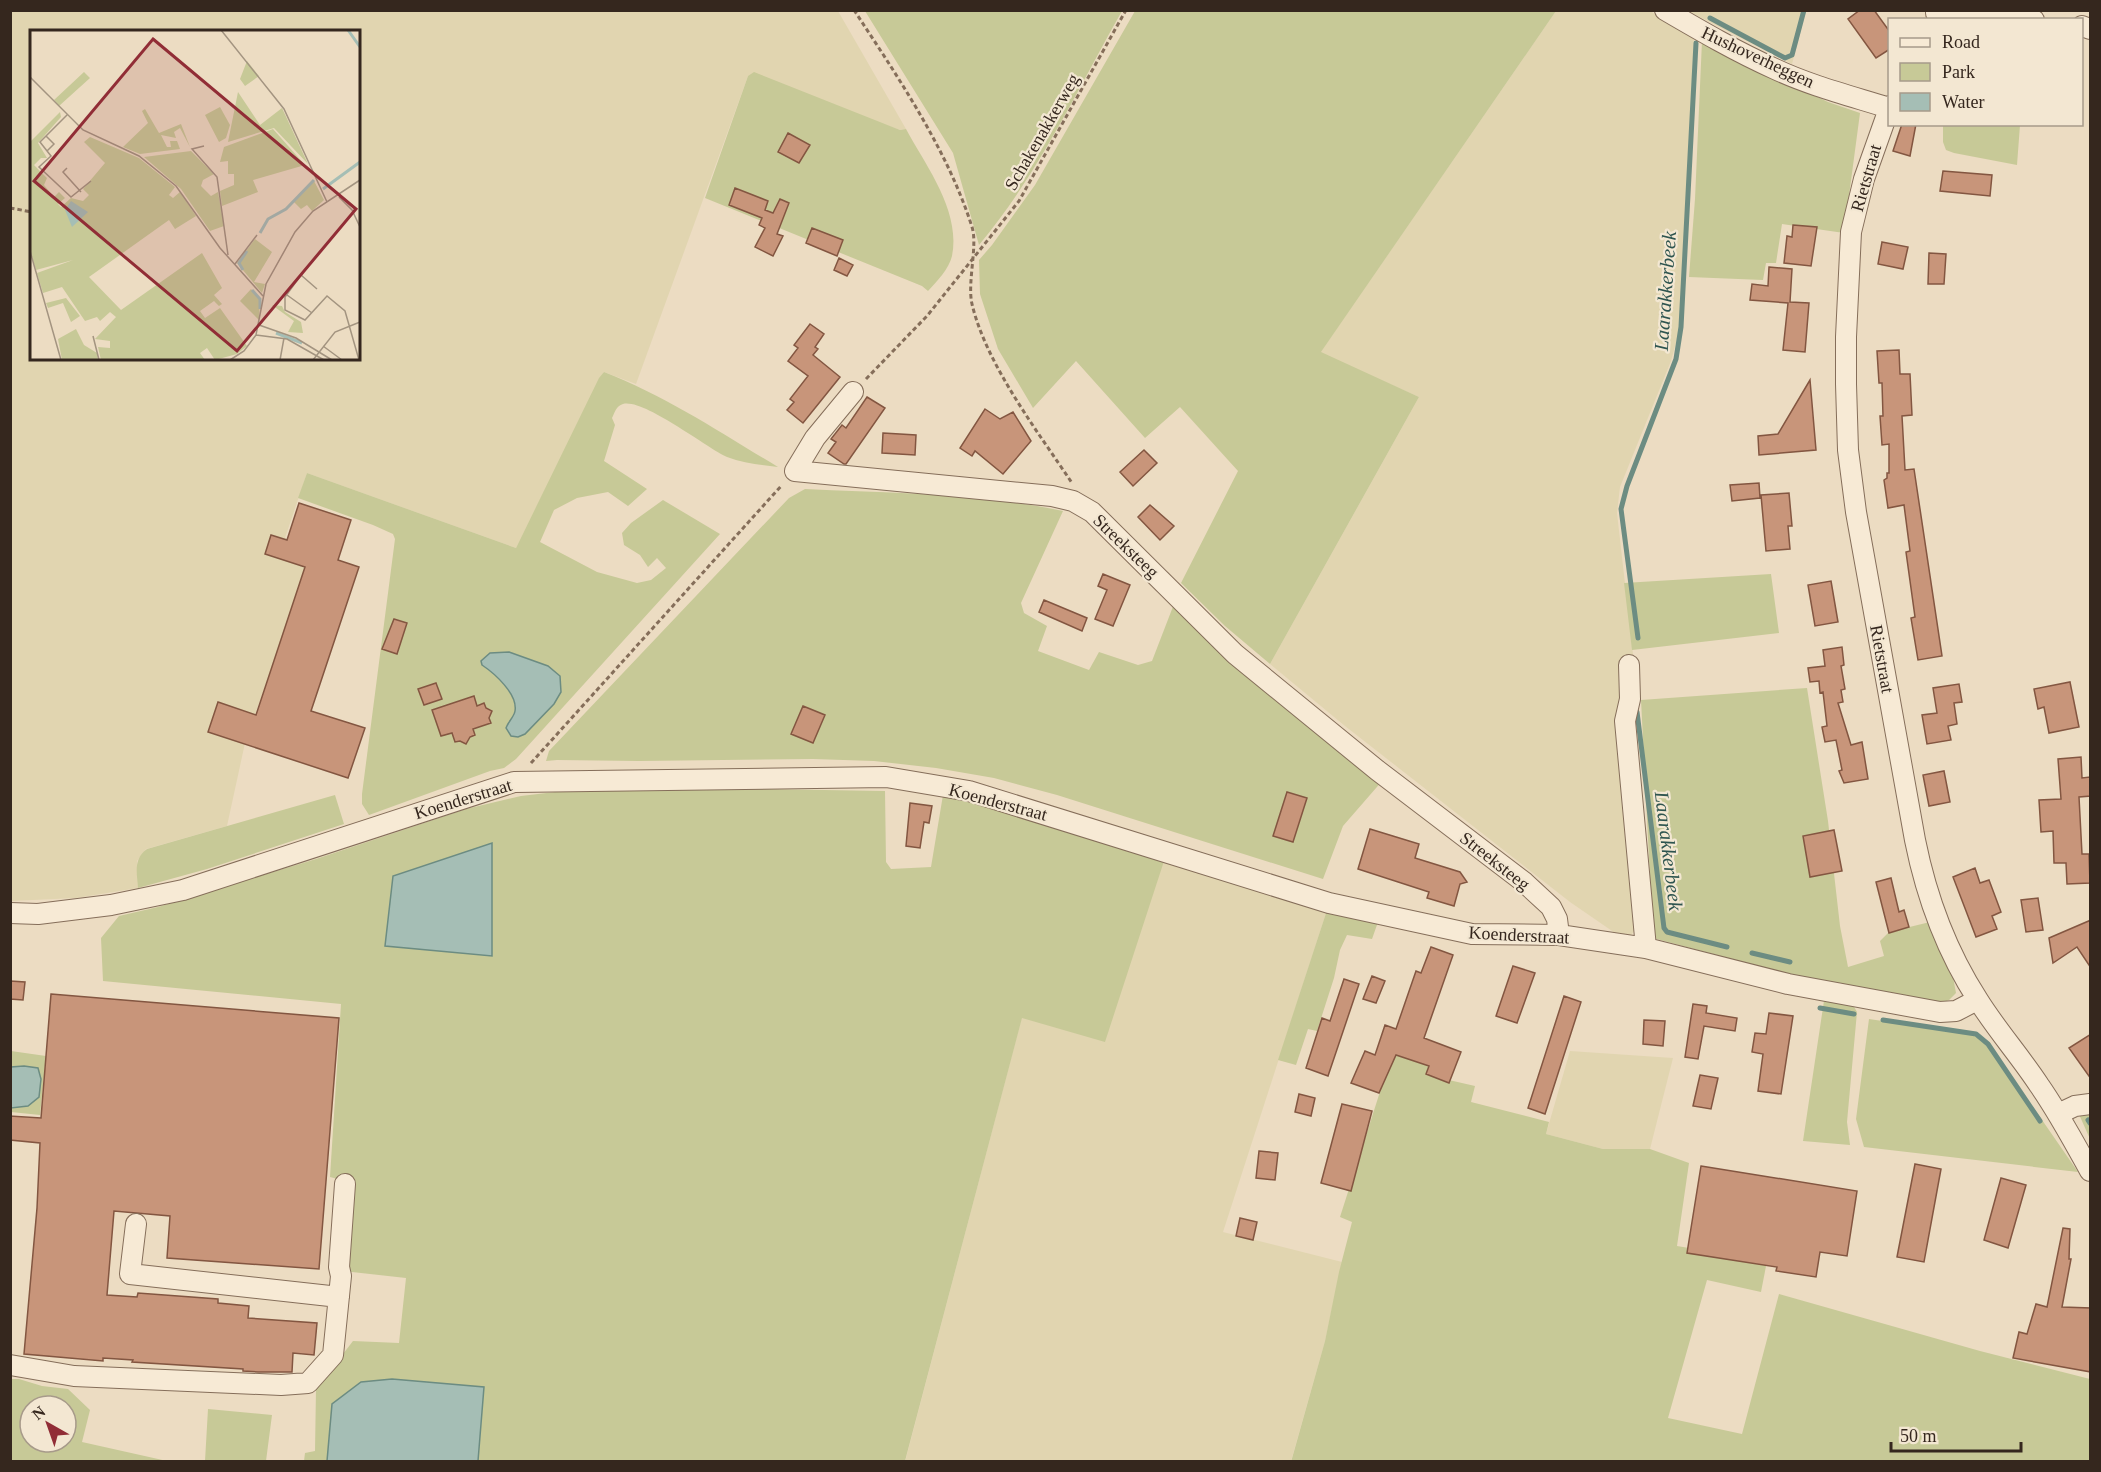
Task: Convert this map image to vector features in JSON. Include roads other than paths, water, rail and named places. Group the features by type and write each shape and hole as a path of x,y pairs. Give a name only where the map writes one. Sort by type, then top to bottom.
{"street":[{"name":"Hushoverheggen","path":"1665,10 1722,43 1777,70 1888,107"},
{"path":"1936,14 1987,18"},
{"name":"Rietstraat","path":"1888,110 1864,179 1851,232 1846,337 1848,450 1866,566 1922,873 1935,912 1977,1000 2040,1085 2091,1171"},
{"name":"Streeksteeg","path":"853,392 815,438 795,471 1052,496 1073,501 1092,512 1235,654 1377,770 1524,882 1551,907 1557,919 1559,935"},
{"path":"1629,665 1630,699 1625,722 1646,948"},
{"name":"Koenderstraat","path":"10,913 38,914 111,905 183,890 514,782 886,777 969,791 1329,903 1472,934 1559,935 1646,948 1788,984 1940,1012 1956,1011 1977,1000"},
{"path":"2058,1114 2075,1106 2091,1104"},
{"path":"10,1365 74,1376 281,1385 308,1383 333,1355 341,1276 339,1267 345,1184"},
{"path":"136,1224 130,1274 339,1297"}],"water":[{"path":"509,652 548,666 560,676 561,692 554,704 525,734 518,737 511,736 506,728 515,711 513,698 493,673 482,665 481,661 490,653"},
{"path":"492,843 492,956 385,946 393,876"},
{"path":"11,1067 38,1068 41,1079 39,1097 28,1106 11,1108"},
{"path":"392,1379 484,1387 478,1461 327,1461 332,1404 361,1382"}],"waterway":[{"name":"Laarakkerbeek","path":"1710,18 1785,58 1792,55 1804,10"},
{"name":"Laarakkerbeek","path":"1638,638 1621,509 1627,486 1676,359 1681,327 1696,43"},
{"name":"Laarakkerbeek","path":"1637,712 1664,928 1667,932 1727,947"},
{"name":"Laarakkerbeek","path":"1752,953 1790,962"},
{"name":"Laarakkerbeek","path":"1820,1008 1854,1014"},
{"name":"Laarakkerbeek","path":"1883,1020 1976,1034 1988,1044 2040,1121"}]}
